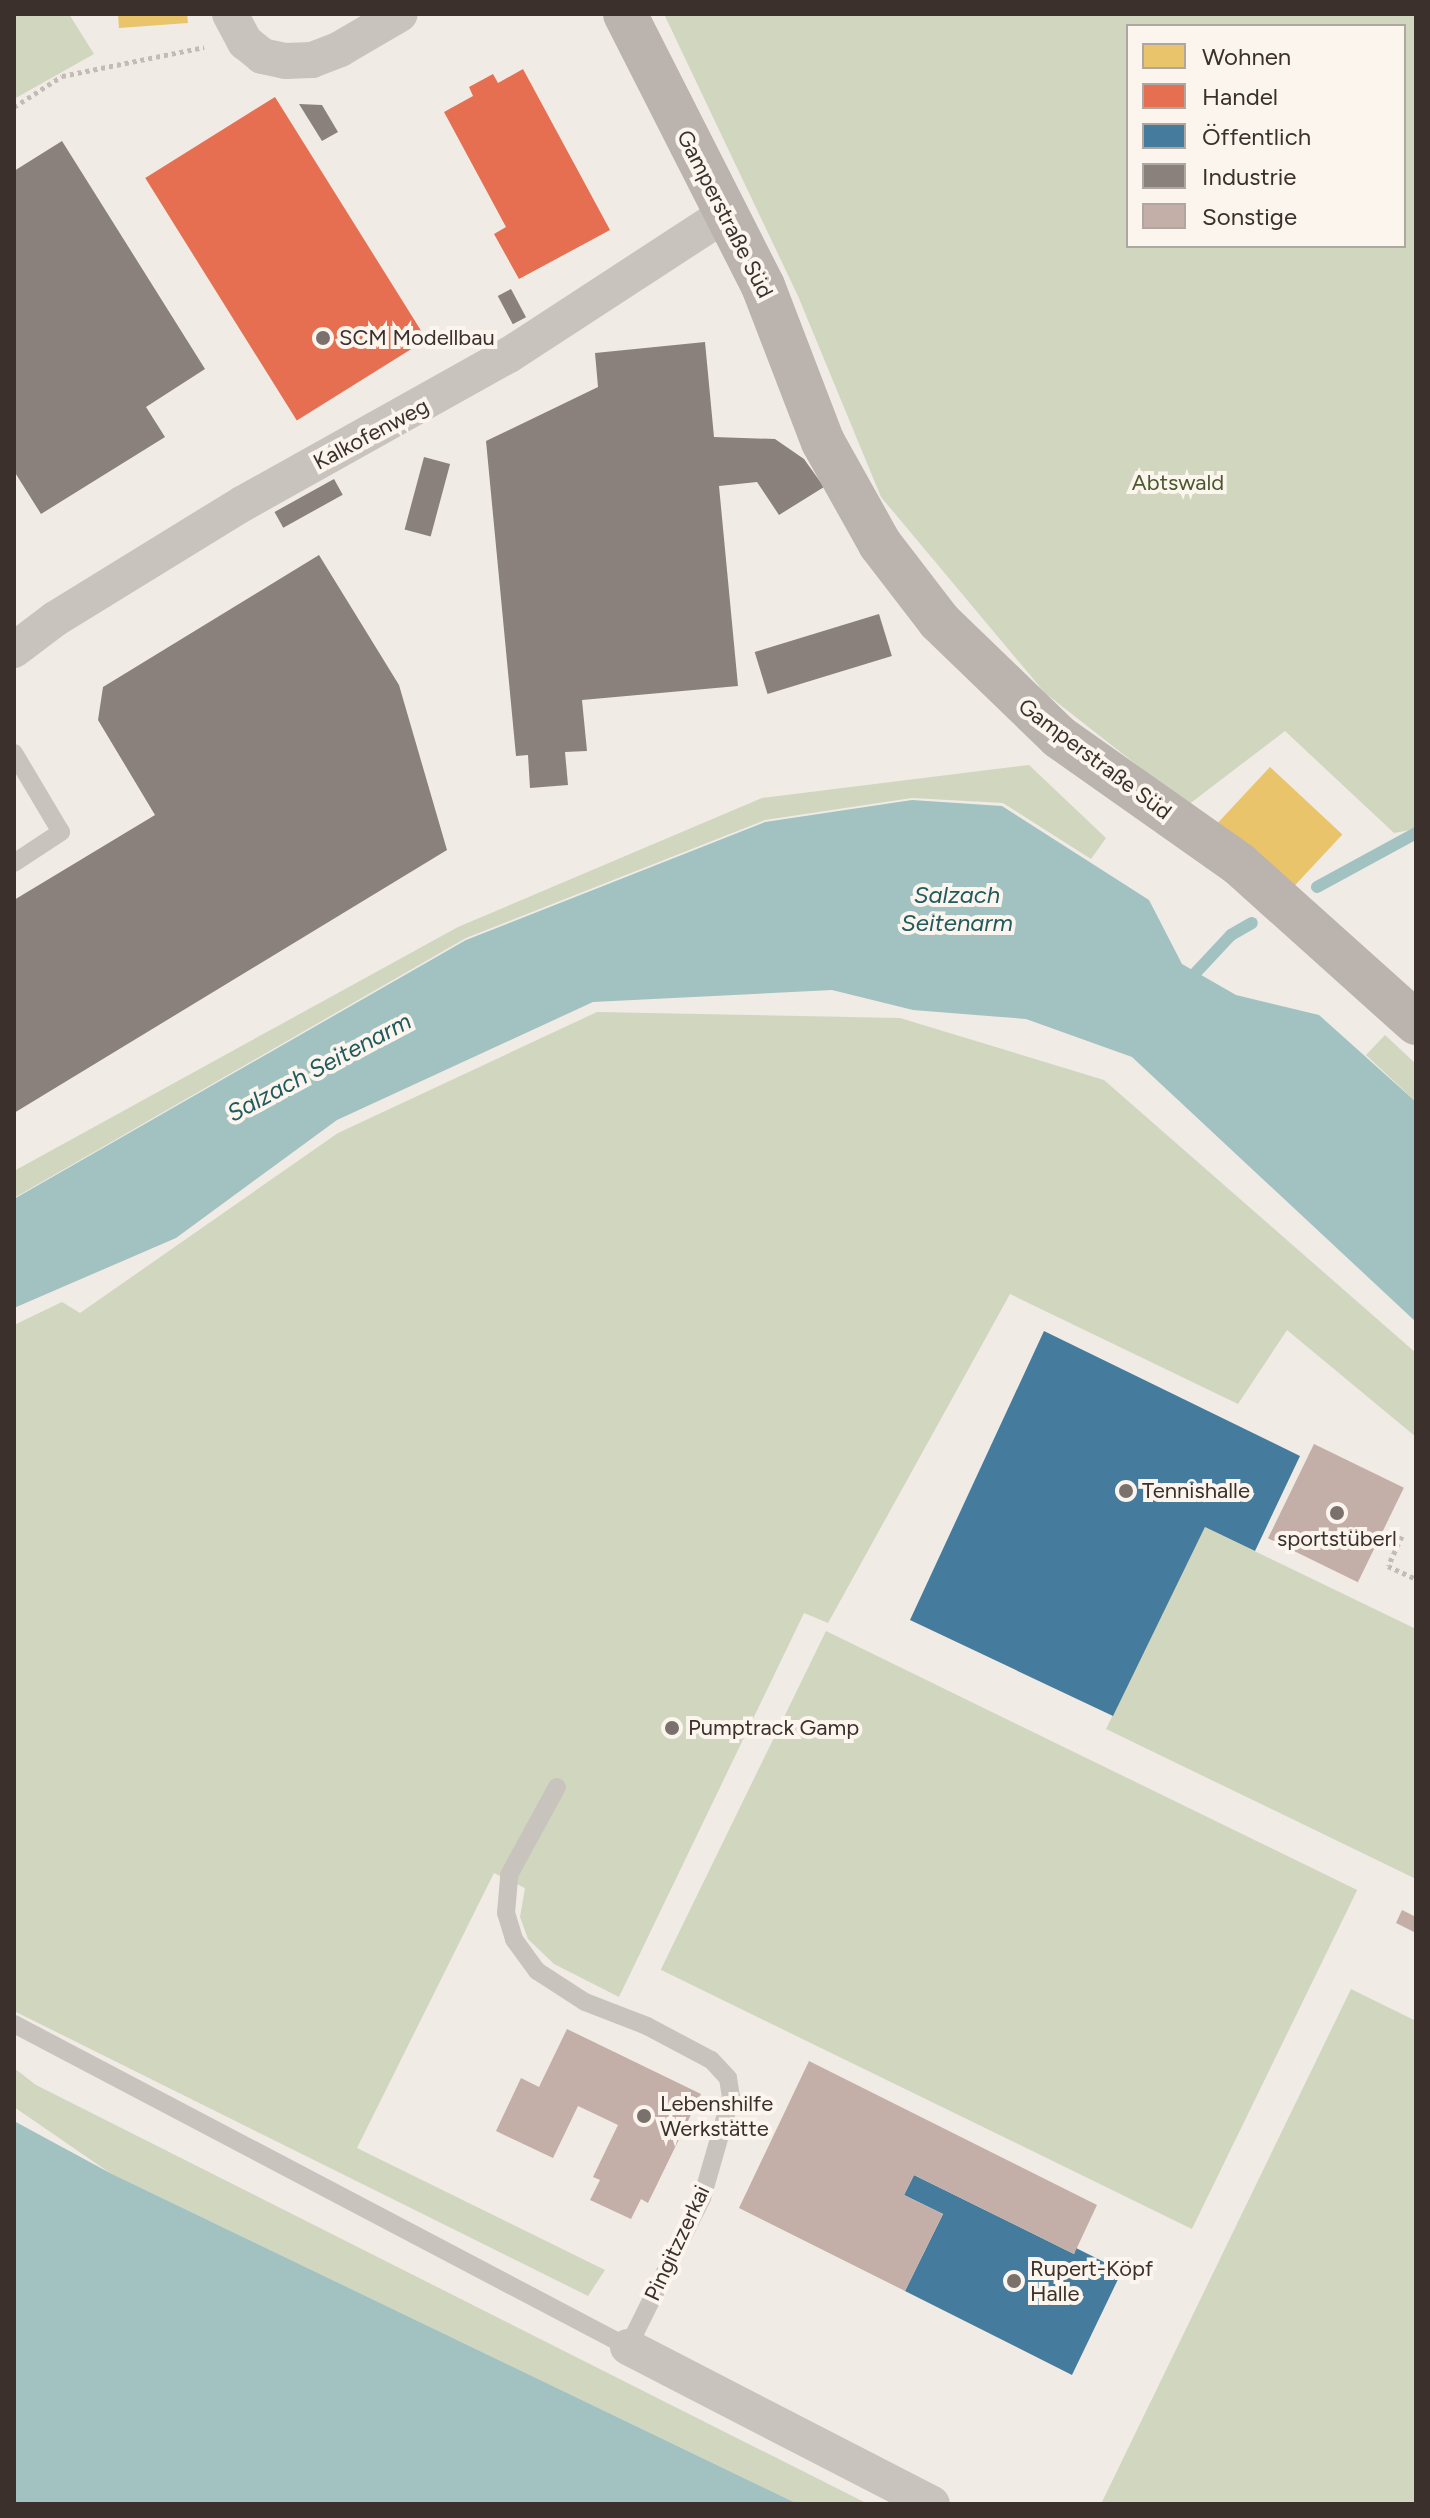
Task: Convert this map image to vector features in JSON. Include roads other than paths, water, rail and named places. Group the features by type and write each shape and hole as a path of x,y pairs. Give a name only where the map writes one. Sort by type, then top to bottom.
{"street":[{"path":"238,28 262,56 312,60 400,14"},
{"name":"Gamperstraße Süd","path":"625,14 794,357 823,442 880,544 939,621 1059,737 1239,864 1416,1023"},
{"name":"Kalkofenweg","path":"14,650 55,619 242,504 509,355 725,214"},
{"path":"628,2347 932,2504"}],"lane":[{"path":"14,753 61,832 14,863"},
{"name":"Pingitzzerkai","path":"557,1787 509,1875 506,1913 514,1939 537,1971 585,2002 647,2026 711,2060 728,2078 731,2097 702,2198 628,2347"},
{"path":"14,2024 628,2347"}],"water":[{"name":"Salzach Seitenarm","path":"912,800 1002,806 1149,900 1182,964 1236,995 1319,1015 1416,1102 1416,1322 1132,1057 1026,1019 913,1010 832,990 593,1002 337,1120 176,1238 14,1308 14,1199 466,940 765,822"},
{"path":"14,2121 110,2173 798,2504 14,2504"}],"waterway":[{"path":"1317,887 1416,833"},
{"path":"1187,982 1231,935 1252,923"}],"place":[{"name":"SCM Modellbau","path":"323,338"},
{"name":"Tennishalle","path":"1126,1491"},
{"name":"sportstüberl","path":"1337,1513"},
{"name":"Pumptrack Gamp","path":"672,1728"},
{"name":"Lebenshilfe Werkstätte","path":"644,2116"},
{"name":"Rupert-Köpf Halle","path":"1014,2281"}],"park label":[{"name":"Abtswald","path":"1178,483"}]}
